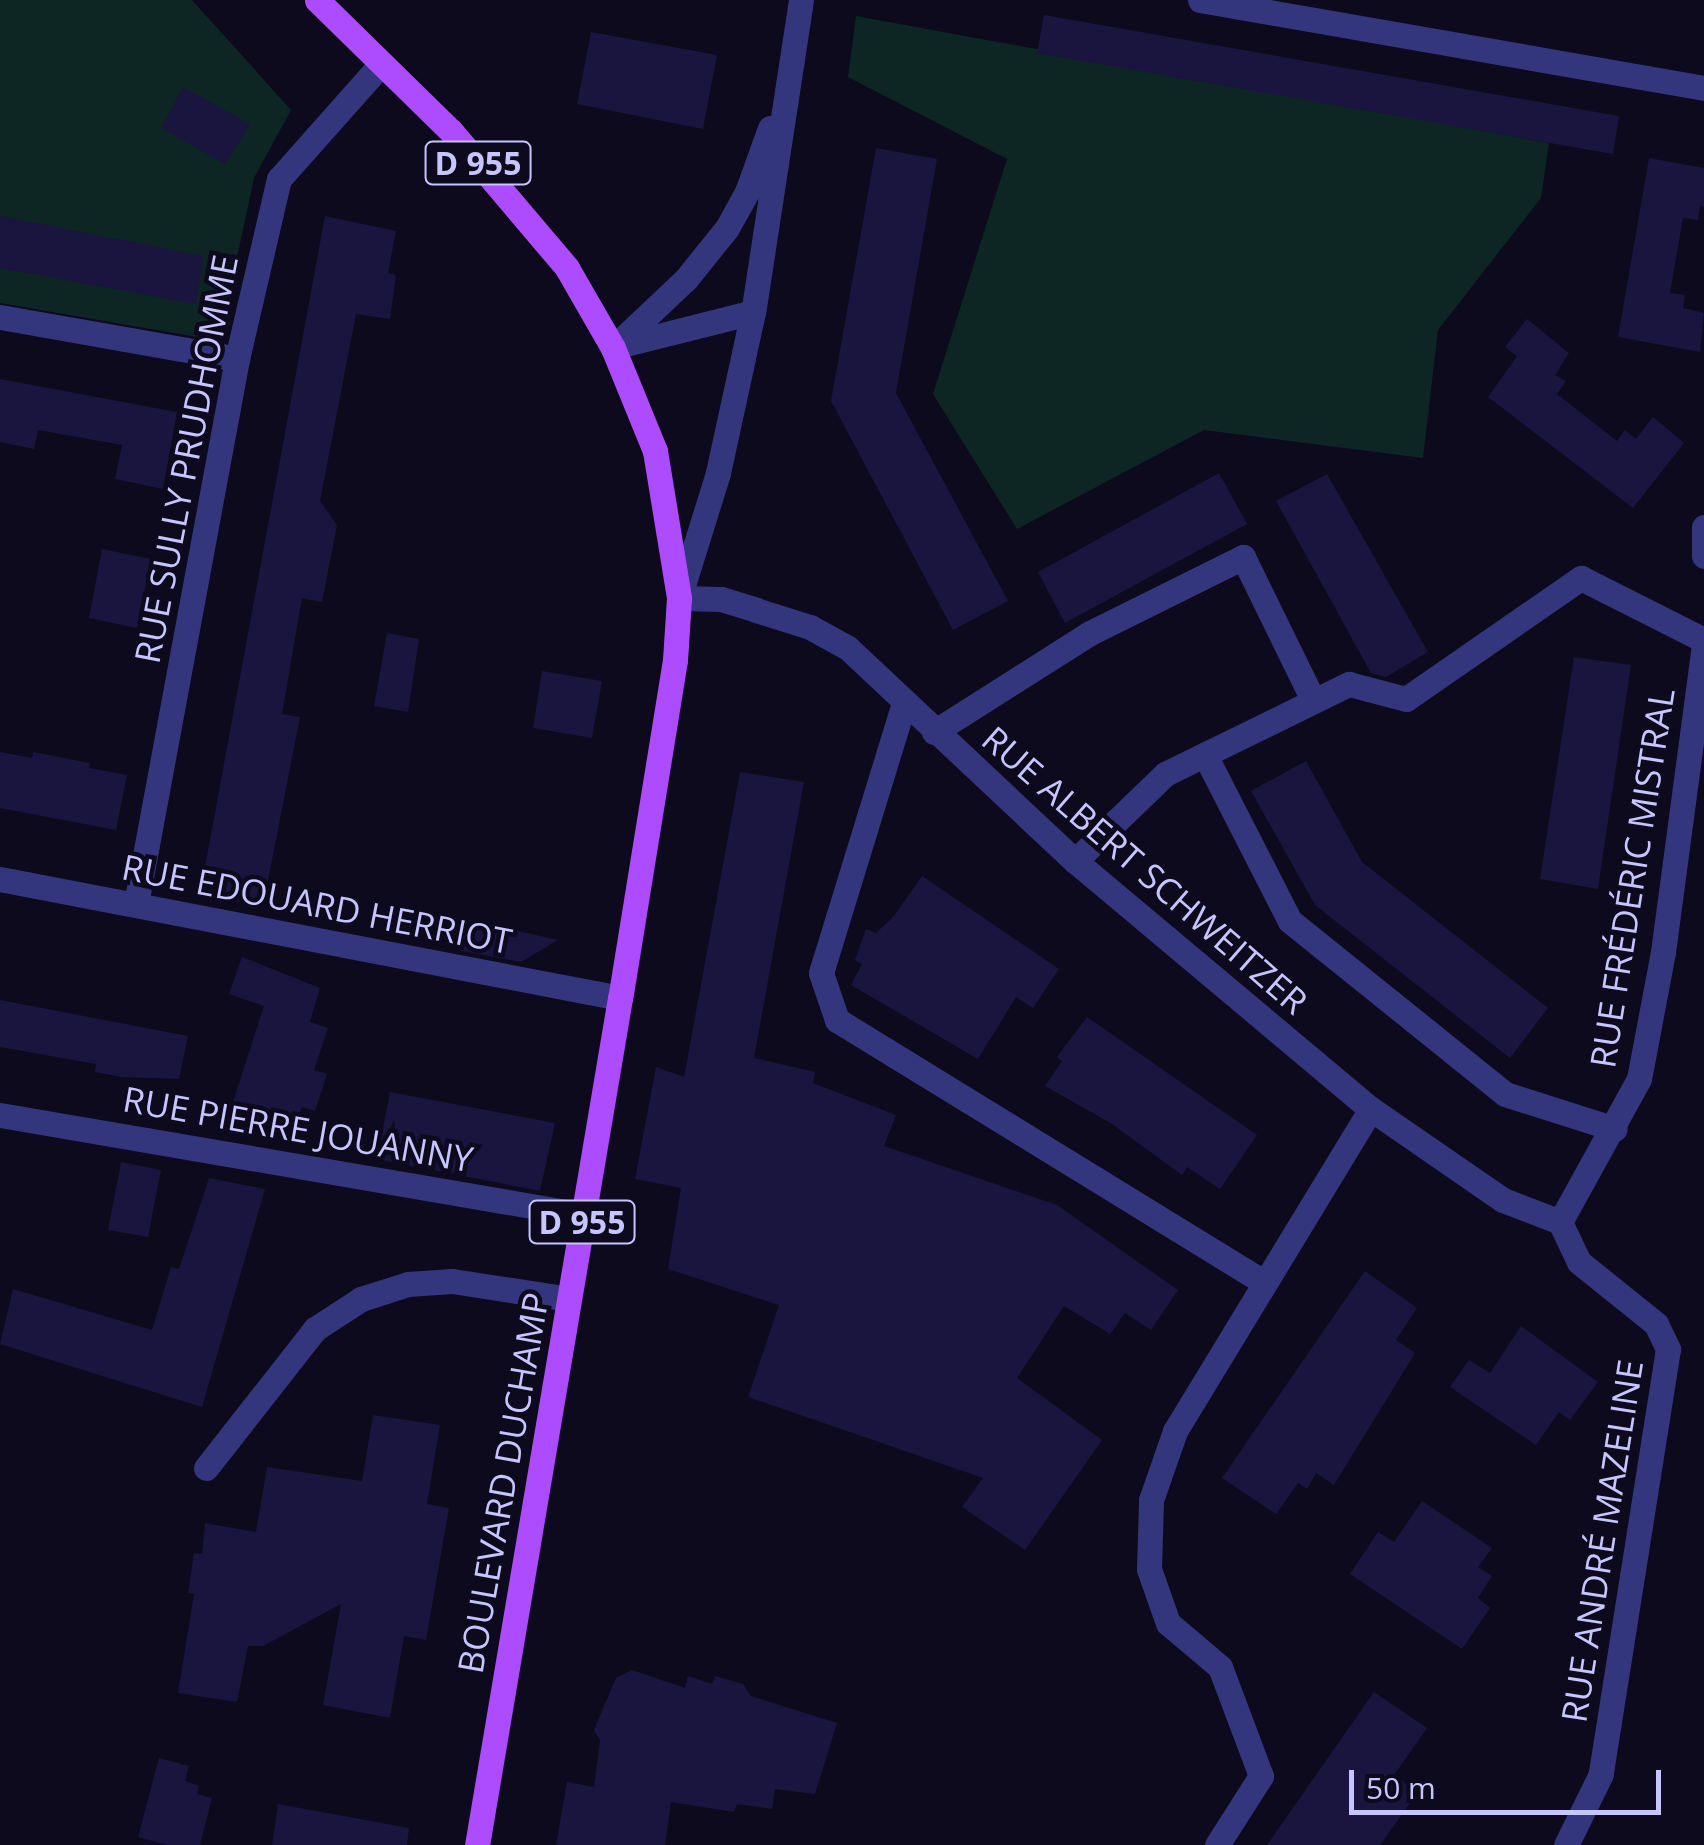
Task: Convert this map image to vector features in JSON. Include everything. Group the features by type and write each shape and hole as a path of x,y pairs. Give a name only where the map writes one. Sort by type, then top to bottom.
{"main road":[{"name":"D 955","path":"317,0 451,131 567,268 614,348"},
{"name":"BOULEVARD DUCHAMP","path":"477,1845 675,660 679,598 655,452 614,348"}],"street":[{"name":"BOULEVARD DUCHAMP","path":"679,598 718,473 753,312 801,0"},
{"path":"1200,0 1704,88"},
{"name":"RUE SULLY PRUDHOMME","path":"136,904 237,359 279,180 381,64"},
{"name":"BOULEVARD DUCHAMP","path":"614,348 686,279 726,228 747,192 790,71"},
{"path":"614,348 753,312"},
{"path":"0,317 237,359"},
{"path":"1704,527 1704,556"},
{"path":"934,732 1090,633 1242,557 1313,700"},
{"path":"1074,861 1166,774 1349,684 1406,698 1581,578 1704,642"},
{"name":"RUE ALBERT SCHWEITZER","path":"679,598 720,600 810,627 848,648 1074,861 1371,1109 1503,1200 1560,1222"},
{"name":"RUE FRÉDÉRIC MISTRAL","path":"1560,1222 1640,1080 1704,642"},
{"path":"904,703 821,973 837,1020 1265,1283"},
{"path":"1205,755 1290,921 1505,1094 1615,1129"},
{"name":"RUE EDOUARD HERRIOT","path":"0,879 620,998"},
{"path":"1217,1845 1260,1776 1220,1667 1168,1622 1149,1569 1151,1500 1175,1431 1371,1109"},
{"name":"RUE PIERRE JOUANNY","path":"0,1115 584,1215"},
{"name":"RUE ANDRÉ MAZELINE","path":"1560,1222 1580,1262 1656,1324 1668,1349 1601,1774 1566,1845"},
{"path":"206,1468 315,1329 361,1299 408,1284 452,1281 569,1299"}],"green space":[{"path":"0,0 192,0 291,110 254,178 222,328 203,338 0,303"},
{"path":"856,16 1549,143 1541,198 1438,330 1423,458 1204,430 1017,529 933,394 1007,159 848,77"}],"building":[{"path":"1044,15 1619,116 1613,154 1037,53"},
{"path":"591,32 717,55 703,129 577,104"},
{"path":"183,87 250,124 225,164 161,128"},
{"path":"876,148 937,159 896,393 1008,601 953,630 831,401"},
{"path":"1649,158 1704,168 1704,207 1700,206 1698,220 1683,218 1670,293 1685,295 1683,308 1704,313 1700,352 1618,337"},
{"path":"0,216 204,256 196,304 0,268"},
{"path":"325,216 396,231 388,273 396,275 390,319 356,314 320,501 337,525 322,602 302,598 282,714 300,717 263,906 200,894"},
{"path":"1527,319 1569,353 1555,375 1566,381 1557,394 1617,441 1625,430 1636,439 1653,417 1684,443 1633,508 1488,397 1517,356 1505,347"},
{"path":"0,379 177,412 163,489 115,479 122,445 38,430 34,449 0,442"},
{"path":"1219,473 1247,524 1065,623 1038,572"},
{"path":"1327,474 1428,652 1386,677 1371,673 1276,501"},
{"path":"102,549 151,559 137,628 89,618"},
{"path":"387,633 419,639 408,712 374,706"},
{"path":"1574,657 1631,665 1598,889 1540,879"},
{"path":"542,671 602,681 592,738 533,728"},
{"path":"0,752 32,758 33,752 127,775 116,830 0,808"},
{"path":"1306,761 1362,862 1548,1008 1510,1058 1315,905 1251,791"},
{"path":"740,772 804,782 754,1058 815,1072 813,1083 896,1115 884,1146 1057,1205 1178,1290 1151,1330 1125,1313 1110,1334 1064,1306 1017,1378 1102,1440 1025,1550 962,1507 983,1478 748,1397 779,1305 668,1269 681,1188 635,1179 656,1067 684,1077"},
{"path":"922,876 1059,969 1033,1008 1016,997 978,1059 851,985 862,964 855,960 866,929 876,933 894,916"},
{"path":"464,919 558,940 521,962 458,950"},
{"path":"242,957 320,988 310,1022 328,1028 314,1070 327,1074 315,1111 302,1107 292,1134 229,1114 264,1006 229,994"},
{"path":"0,1000 188,1036 179,1079 121,1077 95,1072 96,1064 0,1047"},
{"path":"1087,1017 1257,1135 1220,1189 1187,1167 1182,1175 1112,1124 1045,1086 1062,1061 1057,1057"},
{"path":"390,1092 555,1123 540,1191 377,1159"},
{"path":"121,1162 161,1170 148,1237 108,1230"},
{"path":"209,1178 265,1189 202,1407 0,1344 13,1289 152,1330 171,1267 179,1269"},
{"path":"1365,1271 1417,1308 1396,1340 1415,1353 1334,1485 1316,1473 1307,1489 1298,1483 1276,1514 1222,1478"},
{"path":"1521,1326 1598,1382 1570,1420 1559,1412 1536,1445 1450,1387 1469,1360 1490,1373"},
{"path":"373,1415 440,1425 427,1504 449,1508 426,1640 404,1636 390,1718 323,1705 341,1604 263,1646 248,1646 237,1702 178,1693 194,1594 188,1593 194,1553 202,1554 205,1523 256,1532 267,1467 362,1481"},
{"path":"1422,1501 1492,1548 1478,1567 1492,1576 1478,1598 1490,1608 1462,1649 1350,1574 1378,1532 1394,1542"},
{"path":"632,1670 685,1688 688,1676 712,1684 715,1676 743,1684 751,1696 837,1723 815,1794 775,1789 772,1809 737,1804 734,1812 671,1802 665,1845 556,1845 567,1782 594,1787 600,1740 594,1730 616,1678"},
{"path":"1374,1692 1427,1728 1394,1775 1418,1792 1380,1845 1267,1845"},
{"path":"159,1758 189,1766 185,1781 199,1786 197,1794 212,1798 200,1845 167,1845 138,1837"},
{"path":"278,1804 409,1828 407,1845 272,1845"}]}
